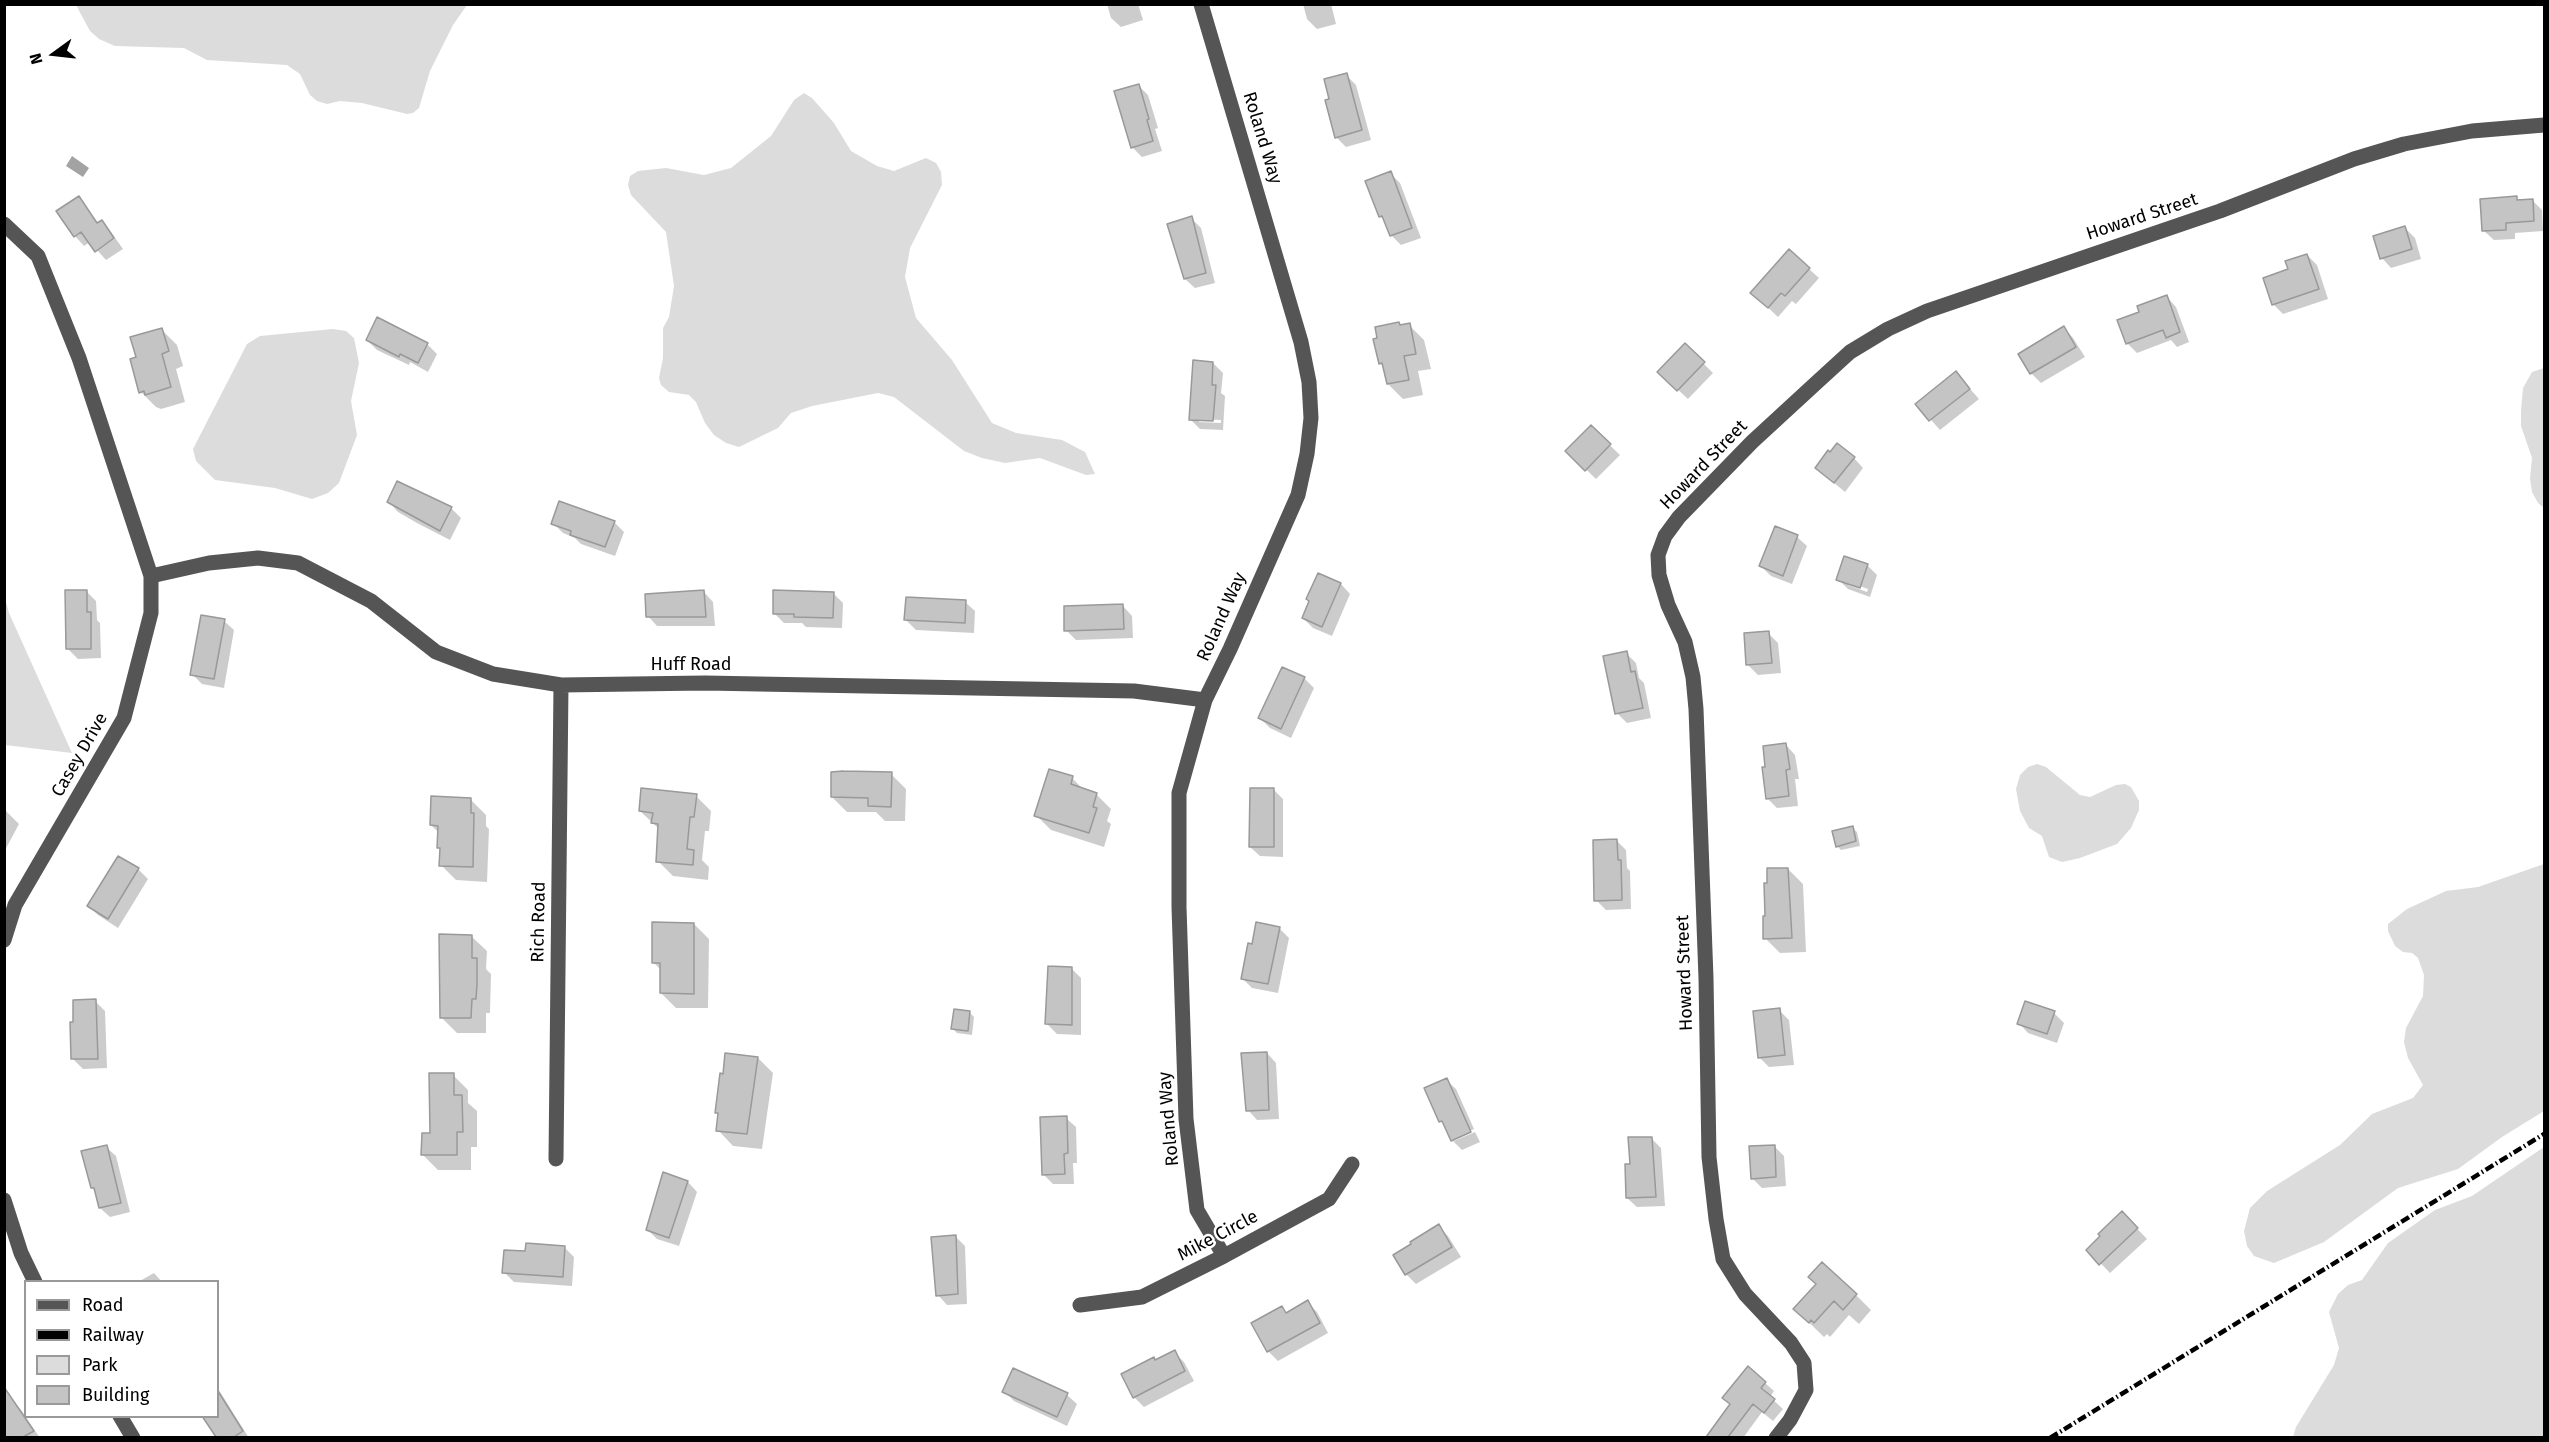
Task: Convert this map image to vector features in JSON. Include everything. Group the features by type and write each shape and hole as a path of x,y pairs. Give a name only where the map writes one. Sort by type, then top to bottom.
{"street":[{"name":"Roland Way","path":"1200,4 1301,342 1309,382 1311,418 1307,454 1298,495 1205,700 1179,793 1179,907 1186,1119 1197,1210 1224,1256"},
{"name":"Howard Street","path":"1776,1437 1790,1420 1806,1390 1804,1363 1791,1343 1745,1294 1729,1268 1724,1259 1716,1219 1708,1157 1706,978 1696,709 1693,677 1684,642 1668,605 1659,574 1658,555 1665,536 1679,517 1752,442 1850,352 1888,329 1927,311 2220,211 2354,159 2404,144 2472,131 2544,125"},
{"name":"Casey Drive","path":"4,224 38,256 79,358 151,576 151,613 124,718 15,905 4,940"},
{"name":"Huff Road","path":"151,576 208,563 258,558 298,563 371,601 435,651 493,674 561,685 705,683 1134,691 1205,700"},
{"name":"Rich Road","path":"556,1159 561,685"},
{"name":"Mike Circle","path":"1080,1305 1142,1297 1224,1256 1329,1199 1352,1164"},
{"path":"4,1200 21,1253 34,1280"},
{"path":"121,1418 133,1437"}],"green space":[{"path":"76,5 467,5 453,25 430,71 419,108 407,114 362,103 340,101 327,104 317,101 310,95 300,74 287,65 207,60 184,48 115,46 99,39 90,31"},
{"path":"804,93 812,98 834,123 851,151 877,166 894,171 926,158 936,163 941,172 942,185 910,248 905,277 916,318 952,360 992,423 1016,433 1062,440 1085,452 1095,474 1086,475 1040,458 1005,463 982,458 964,451 894,397 878,393 812,406 791,413 778,428 739,447 726,443 714,435 705,423 696,402 689,395 669,392 661,385 659,378 663,358 663,328 669,317 674,286 666,232 631,195 628,185 630,176 638,171 666,168 704,175 731,168 771,136 794,100"},
{"path":"333,329 346,331 354,338 359,363 351,401 357,435 339,483 328,493 312,499 275,488 215,480 196,461 193,449 247,344 260,336"},
{"path":"2544,368 2544,508 2532,492 2530,478 2532,458 2521,426 2521,411 2523,388 2532,372"},
{"path":"5,598 9,613 72,753 5,745"},
{"path":"2037,764 2046,767 2080,795 2090,797 2116,785 2125,784 2131,787 2139,801 2139,810 2131,828 2117,844 2080,858 2062,862 2049,857 2042,836 2029,828 2020,811 2016,789 2020,775 2028,767"},
{"path":"2544,864 2544,1111 2502,1137 2458,1169 2398,1188 2324,1242 2274,1263 2254,1256 2247,1246 2244,1231 2250,1208 2267,1191 2340,1145 2372,1114 2413,1098 2423,1085 2408,1058 2404,1042 2406,1028 2423,996 2424,975 2418,958 2395,946 2388,931 2388,924 2407,909 2446,891 2478,887"},
{"path":"2544,1147 2544,1437 2293,1437 2296,1427 2334,1365 2339,1348 2329,1312 2338,1294 2348,1285 2362,1280 2388,1243 2435,1210 2472,1196"}],"shaded area":[{"path":"72,156 89,168 83,177 66,166"}],"building":[{"path":"1347,73 1362,130 1335,138 1325,100 1329,99 1324,79"},
{"path":"1139,84 1153,141 1131,148 1114,91"},
{"path":"1391,171 1412,228 1390,236 1382,216 1379,217 1365,181"},
{"path":"79,196 97,223 102,220 114,238 95,252 81,232 74,237 56,211"},
{"path":"2517,196 2517,200 2533,199 2534,221 2506,223 2506,230 2482,231 2480,199"},
{"path":"1192,216 1206,273 1184,279 1167,224"},
{"path":"2405,226 2412,249 2380,259 2373,236"},
{"path":"1789,249 1810,268 1785,296 1781,293 1768,308 1750,293"},
{"path":"2307,254 2319,289 2272,305 2263,278 2288,269 2285,261"},
{"path":"2167,295 2180,332 2166,338 2163,330 2126,344 2117,320 2139,312 2137,306"},
{"path":"377,317 428,343 418,363 400,354 399,357 366,340"},
{"path":"1399,322 1400,325 1410,323 1416,354 1404,356 1409,380 1387,384 1373,339 1377,338 1375,327"},
{"path":"2064,326 2076,347 2030,374 2018,354"},
{"path":"162,328 169,351 162,354 171,387 145,395 144,391 139,393 130,359 136,357 130,337"},
{"path":"1685,343 1705,362 1677,391 1657,372"},
{"path":"1193,360 1213,362 1212,385 1216,385 1213,421 1189,420"},
{"path":"1956,371 1970,389 1929,421 1915,404"},
{"path":"1591,425 1611,444 1585,471 1565,451"},
{"path":"1837,443 1855,457 1834,483 1815,468 1828,450 1830,452"},
{"path":"397,481 452,507 440,531 387,502"},
{"path":"559,501 615,521 605,547 570,535 571,531 551,524"},
{"path":"1775,526 1798,535 1783,576 1759,566"},
{"path":"1844,556 1868,564 1860,588 1836,580"},
{"path":"1318,573 1341,583 1322,627 1302,618 1309,601 1306,599"},
{"path":"65,590 87,590 87,612 91,612 91,649 66,649"},
{"path":"704,590 706,617 646,617 645,594"},
{"path":"773,590 834,592 833,618 773,614"},
{"path":"906,597 966,600 965,623 904,620"},
{"path":"1123,604 1124,629 1064,631 1064,606"},
{"path":"201,615 225,619 214,679 190,675"},
{"path":"1769,631 1772,663 1746,665 1744,633"},
{"path":"1627,651 1631,672 1635,671 1643,708 1615,714 1603,656"},
{"path":"1282,667 1305,677 1281,729 1258,718"},
{"path":"1786,743 1790,769 1786,770 1789,796 1766,799 1762,767 1765,767 1763,746"},
{"path":"1049,769 1073,776 1071,784 1097,793 1093,807 1097,808 1089,833 1034,816"},
{"path":"831,772 892,772 891,807 868,806 868,798 831,797"},
{"path":"641,788 697,794 694,817 690,817 687,849 694,850 693,865 656,862 658,824 651,823 653,813 639,811"},
{"path":"1250,788 1274,788 1274,847 1249,847"},
{"path":"431,796 471,798 471,813 474,813 473,867 439,866 438,826 430,825"},
{"path":"1853,826 1856,841 1836,847 1832,831"},
{"path":"1617,839 1618,860 1621,860 1622,900 1594,901 1593,840"},
{"path":"118,856 139,868 108,919 87,906"},
{"path":"1767,868 1788,868 1792,938 1763,939 1764,883 1767,883"},
{"path":"652,922 694,923 694,994 660,993 660,963 652,963"},
{"path":"1256,922 1280,927 1268,984 1241,979 1248,943 1252,944"},
{"path":"439,934 472,935 472,958 477,958 477,984 476,999 472,999 471,1018 440,1018"},
{"path":"1048,966 1072,967 1072,1025 1045,1024"},
{"path":"96,999 98,1059 71,1059 70,1022 73,1022 73,1000"},
{"path":"2025,1001 2055,1011 2047,1034 2017,1024"},
{"path":"1780,1008 1785,1055 1758,1058 1753,1011"},
{"path":"954,1009 970,1011 968,1031 951,1029"},
{"path":"1267,1052 1269,1110 1246,1111 1241,1053"},
{"path":"725,1053 758,1057 747,1134 716,1131 718,1113 715,1113"},
{"path":"429,1073 454,1073 454,1095 462,1095 463,1132 457,1132 457,1155 421,1155 422,1133 430,1133"},
{"path":"1447,1078 1471,1132 1451,1141 1442,1121 1439,1122 1424,1088"},
{"path":"1067,1116 1068,1153 1064,1154 1065,1174 1042,1175 1040,1117"},
{"path":"1628,1137 1652,1137 1656,1197 1626,1198 1625,1164 1630,1164"},
{"path":"107,1145 121,1203 99,1208 81,1151"},
{"path":"1775,1145 1776,1177 1751,1179 1749,1146"},
{"path":"663,1172 688,1181 669,1238 646,1230"},
{"path":"2122,1211 2138,1228 2099,1265 2086,1250 2100,1236 2098,1234"},
{"path":"1439,1224 1452,1247 1405,1275 1393,1255"},
{"path":"956,1235 958,1294 936,1296 931,1237"},
{"path":"526,1243 565,1246 563,1277 502,1273 504,1250 525,1251"},
{"path":"1822,1262 1857,1294 1843,1310 1834,1301 1814,1323 1811,1320 1809,1323 1793,1309 1816,1284 1808,1277"},
{"path":"1308,1300 1320,1323 1267,1352 1251,1323 1282,1306 1286,1313"},
{"path":"1175,1350 1185,1371 1133,1398 1121,1374 1154,1357 1155,1360"},
{"path":"1748,1366 1766,1382 1761,1388 1775,1399 1764,1413 1753,1404 1728,1437 1706,1437 1730,1404 1722,1398"},
{"path":"1013,1368 1068,1393 1057,1417 1002,1392"},
{"path":"4,1387 34,1431 23,1437 4,1437"},
{"path":"219,1393 243,1431 234,1437 216,1437 203,1418 219,1418"}],"railway":[{"path":"2050,1438 2544,1134"}]}
